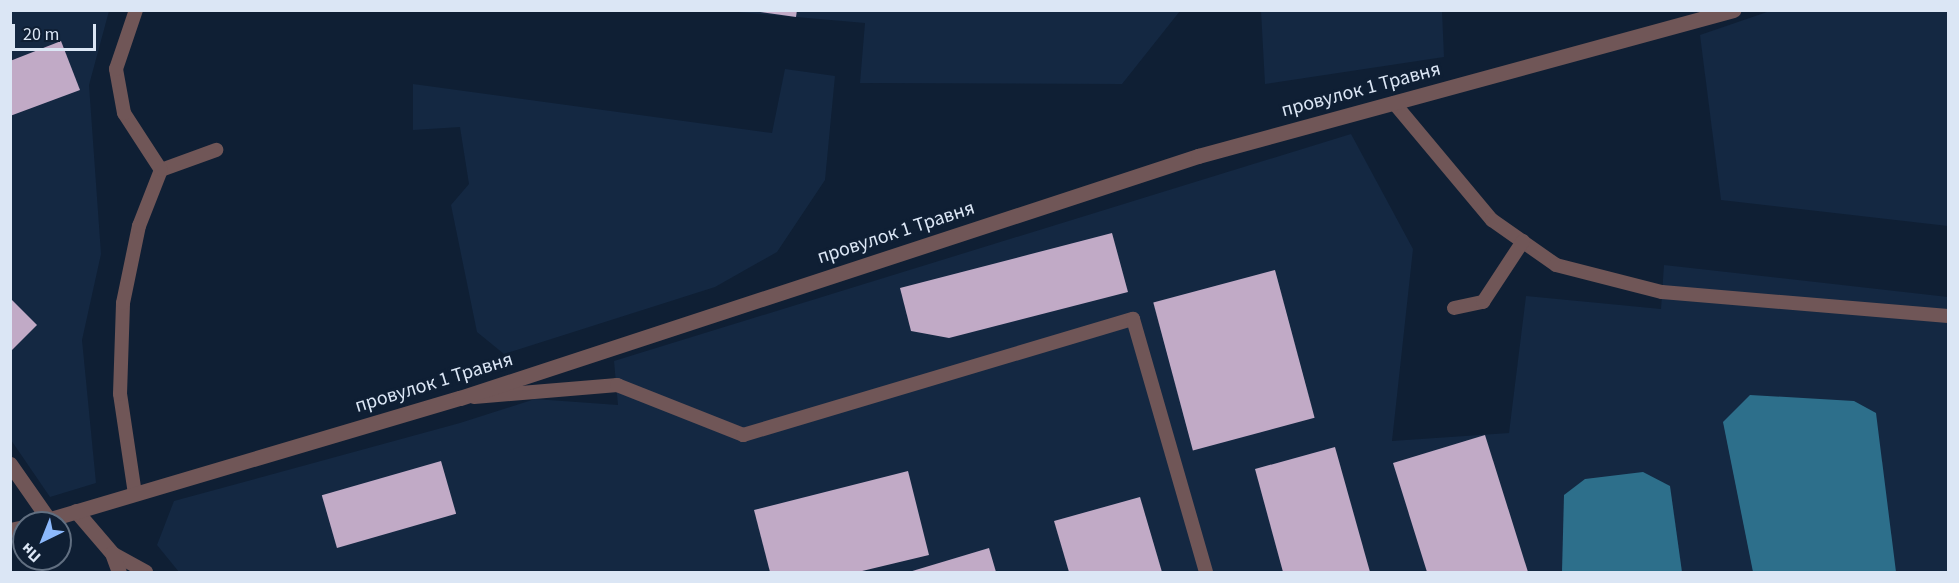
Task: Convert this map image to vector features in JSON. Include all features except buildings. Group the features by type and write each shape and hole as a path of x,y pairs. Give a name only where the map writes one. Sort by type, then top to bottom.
{"street":[{"name":"провулок 1 Травня","path":"72,513 460,398 1198,156 1733,10"},
{"path":"10,464 37,511"},
{"path":"76,512 112,553 119,573"}],"lane":[{"path":"136,10 116,69 124,113 161,170"},
{"path":"1394,103 1491,220 1556,265 1662,292 1948,316"},
{"path":"135,494 120,394 123,303 139,226 161,170 216,150"},
{"path":"1454,308 1483,302 1522,242"},
{"path":"460,398 617,385 743,435 1133,319 1206,573"},
{"path":"112,553 146,573"}],"shaded area":[{"path":"10,11 109,11 89,85 101,254 82,340 96,483 50,497 11,440"},
{"path":"726,11 1180,11 1122,84 860,83 865,23"},
{"path":"1261,11 1442,11 1444,57 1265,84"},
{"path":"1770,11 1948,11 1948,226 1721,200 1700,35"},
{"path":"785,69 835,76 825,180 777,252 715,287 504,354 477,332 451,205 469,184 460,127 413,130 413,84 772,133"},
{"path":"1351,134 1413,249 1392,441 1509,433 1526,296 1661,309 1664,265 1948,297 1948,572 179,572 157,545 174,501 460,423 535,399 618,405 614,361"},
{"path":"1750,395 1854,401 1876,413 1896,572 1753,572 1723,422"},
{"path":"1643,472 1670,486 1682,572 1562,572 1564,495 1585,479"}]}
